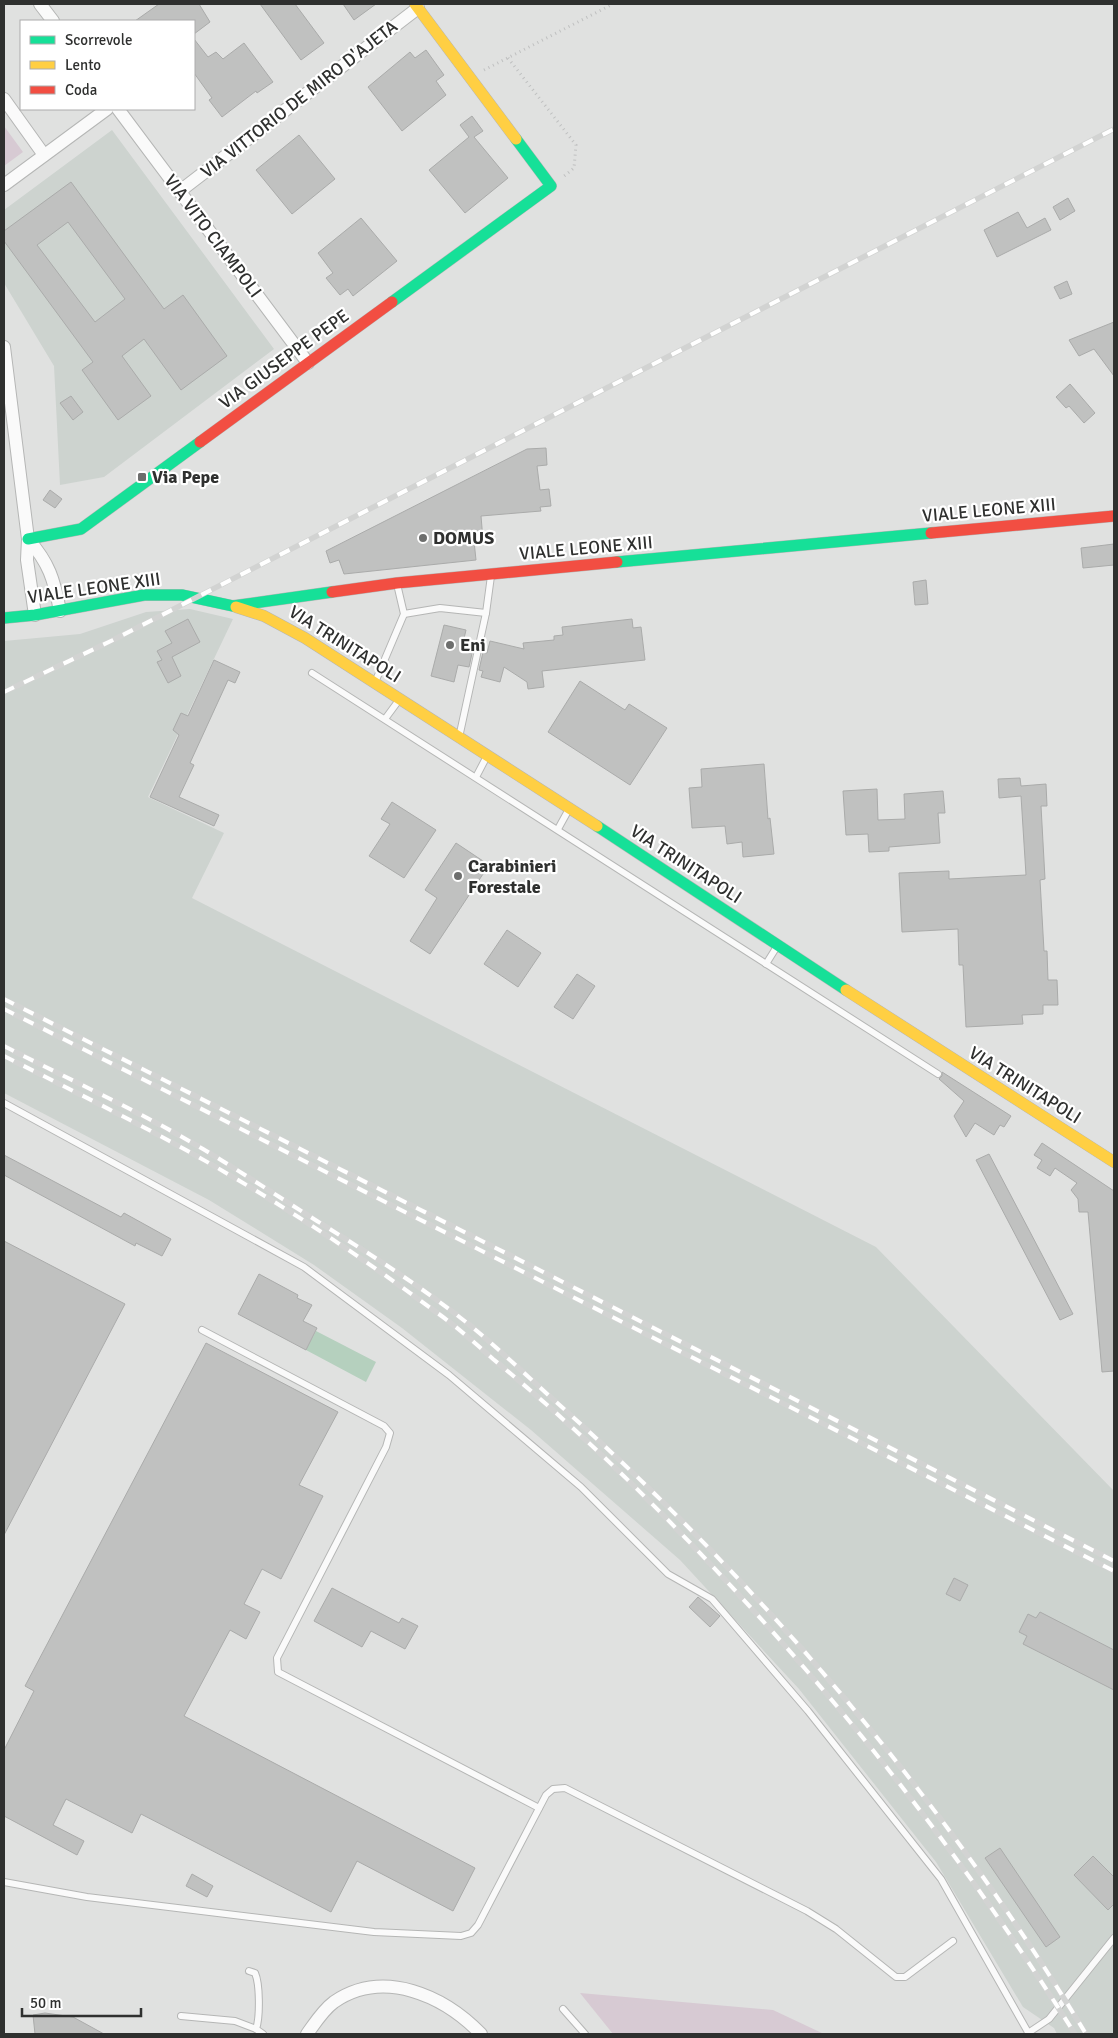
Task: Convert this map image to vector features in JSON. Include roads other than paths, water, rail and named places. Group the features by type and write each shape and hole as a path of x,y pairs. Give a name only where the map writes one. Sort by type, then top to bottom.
{"street":[{"path":"40,4 52,20"},
{"name":"VIA VITTORIO DE MIRO D'AJETA","path":"180,191 417,6 551,186"},
{"path":"4,99 44,155"},
{"path":"4,185 105,110"},
{"name":"VIA VITO CIAMPOLI","path":"119,110 308,363"},
{"name":"VIA GIUSEPPE PEPE","path":"28,539 81,530 551,186"},
{"path":"4,347 28,539 26,560 35,615"},
{"name":"VIALE LEONE XIII","path":"4,618 35,615 157,594 188,596 233,606 397,583 1114,516"},
{"path":"28,539 42,555 51,570 60,611"},
{"name":"VIA TRINITAPOLI","path":"233,606 285,627 488,754 569,809 1114,1162"},
{"path":"307,2034 333,2003 365,1989 383,1987 404,1988 424,1994 460,2014 481,2034"}],"lane":[{"path":"459,736 486,613 491,575"},
{"path":"375,683 404,614 397,583"},
{"path":"404,614 440,608 486,613"},
{"path":"312,673 938,1074"},
{"path":"386,719 400,699"},
{"path":"476,777 488,754"},
{"path":"558,830 569,809"},
{"path":"766,964 778,945"},
{"path":"4,1103 304,1267 463,1388 581,1487 668,1574 712,1599 808,1711 941,1879 1028,2034 1049,2019 1114,1938"},
{"path":"202,1330 384,1426 390,1433 386,1447 277,1658 278,1672 539,1808"},
{"path":"4,1882 87,1897 301,1925 402,1934 461,1936 471,1933 478,1925 546,1795 553,1789 570,1789 807,1911 836,1929 896,1977 905,1977 953,1941"},
{"path":"249,1970 255,1973 258,1980 259,2020 256,2029"},
{"path":"563,2008 585,2034"},
{"path":"181,2016 242,2022 263,2034"}],"railway":[{"path":"4,692 113,640 1114,129"},
{"path":"4,999 1114,1561"},
{"path":"4,1009 1114,1571"},
{"path":"4,1046 179,1135 376,1258 415,1284 471,1326 555,1401 631,1471 704,1544 776,1619 844,1698 910,1778 972,1862 1031,1947 1086,2034"},
{"path":"4,1056 205,1161 285,1209 387,1276 451,1323 538,1397 604,1457 725,1579 834,1702 935,1830 983,1896 1075,2034"}],"place":[{"name":"Via Pepe","path":"142,477"},
{"name":"DOMUS","path":"423,538"},
{"name":"Eni","path":"450,645"},
{"name":"Carabinieri Forestale","path":"458,876"}]}
